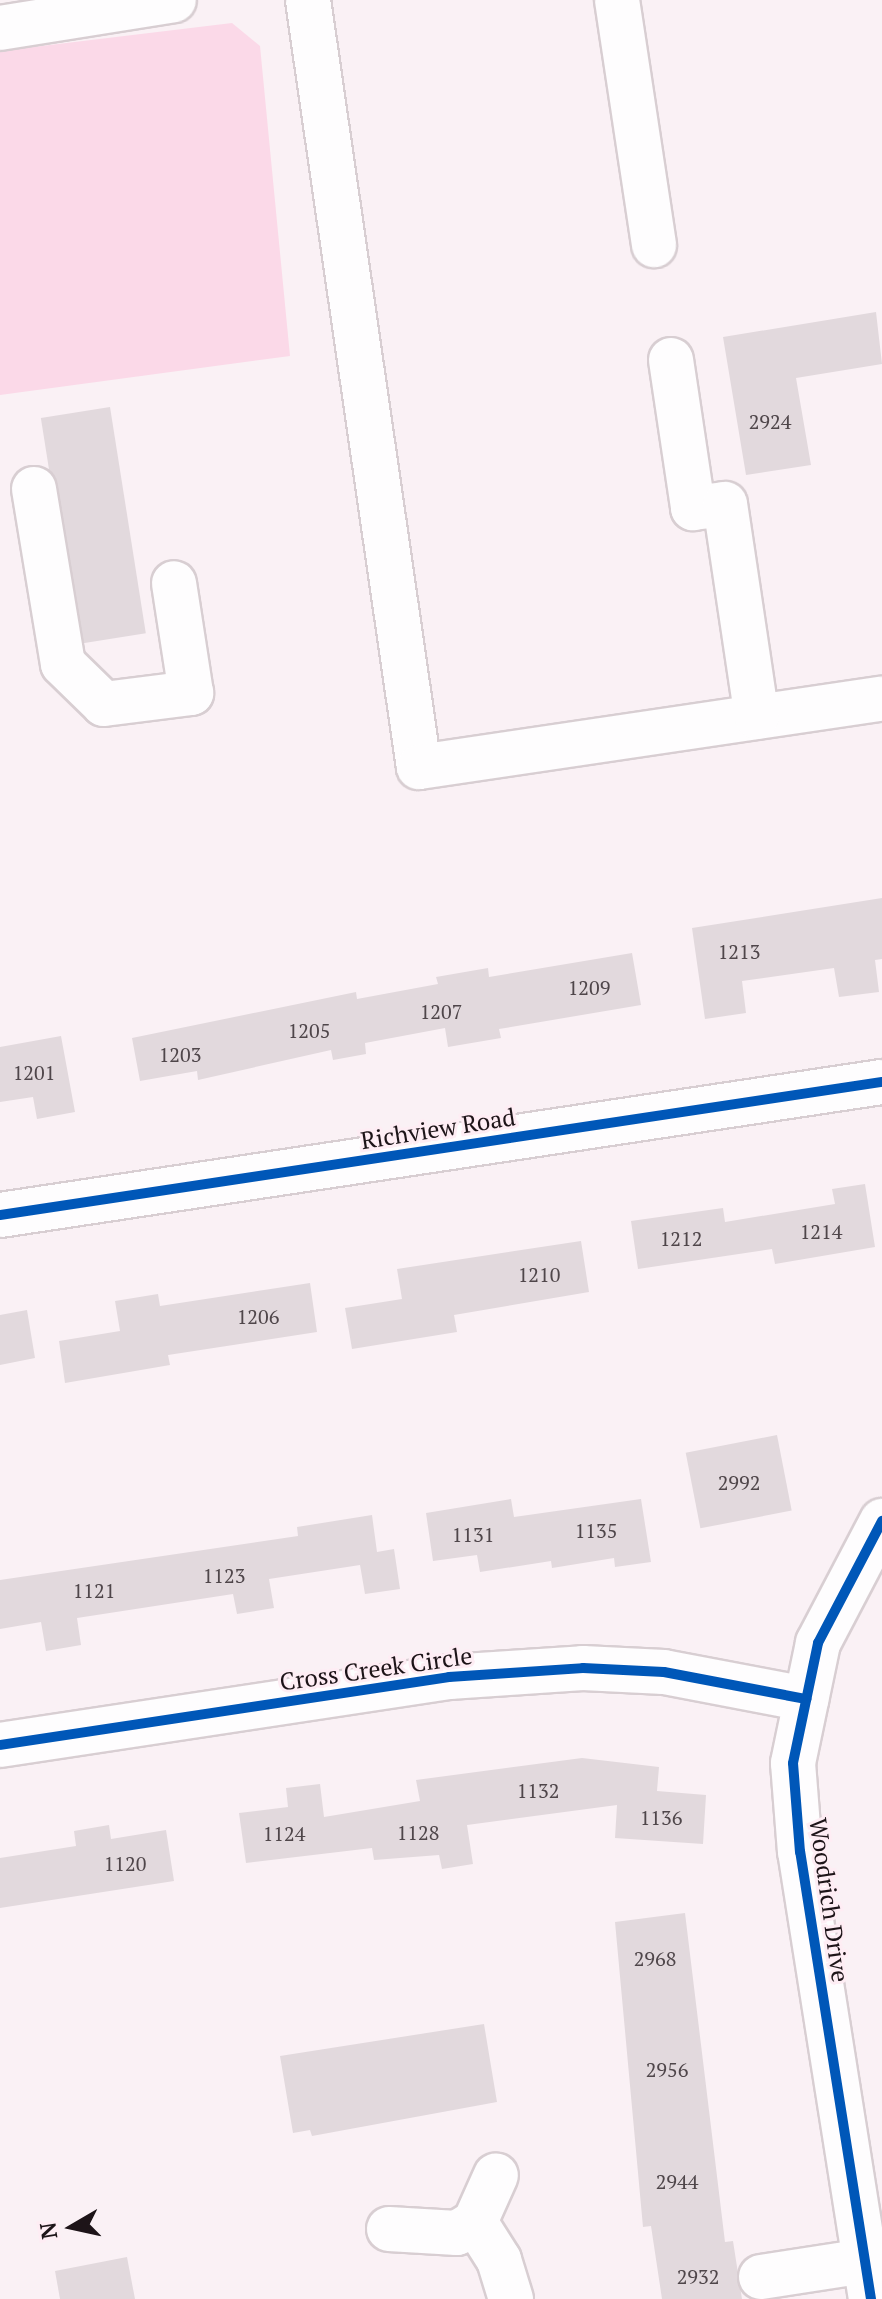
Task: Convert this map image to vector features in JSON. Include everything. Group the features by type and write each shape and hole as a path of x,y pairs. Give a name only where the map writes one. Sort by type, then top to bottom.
{"street":[{"path":"0,28 174,0"},
{"path":"308,0 419,767 882,699"},
{"path":"617,0 654,245"},
{"path":"671,360 693,508 725,504 757,717"},
{"path":"34,489 63,664 104,704 191,693 174,583"},
{"name":"Richview Road","path":"0,1215 882,1082"},
{"name":"Woodrich Drive","path":"868,2280 800,1852 793,1763 818,1643 882,1521"},
{"name":"Cross Creek Circle","path":"0,1745 449,1677 583,1668 664,1672 806,1699"},
{"path":"389,2229 433,2236 457,2233 475,2222 496,2175"},
{"path":"475,2222 499,2260 511,2299"},
{"path":"761,2277 868,2280"}],"shaded area":[{"path":"232,23 260,46 290,356 0,395 0,51"}],"building":[{"path":"876,312 882,364 796,378 811,465 746,475 723,337"},
{"path":"110,407 146,633 77,644 41,418"},
{"path":"882,898 882,959 875,960 879,992 839,997 834,968 742,981 746,1013 705,1019 692,928"},
{"path":"632,953 641,1005 499,1029 501,1038 448,1047 445,1028 365,1043 366,1054 333,1060 331,1050 198,1080 197,1071 140,1081 132,1038 356,992 357,999 438,984 436,977 488,968 489,977"},
{"path":"61,1036 75,1112 37,1119 33,1097 0,1102 0,1047"},
{"path":"865,1184 875,1247 775,1264 772,1249 638,1269 631,1221 723,1208 725,1222 835,1204 832,1189"},
{"path":"581,1241 589,1292 454,1315 457,1332 352,1349 345,1308 402,1299 397,1269"},
{"path":"310,1283 317,1332 168,1355 170,1365 65,1383 59,1341 120,1331 115,1301 158,1294 160,1306"},
{"path":"27,1310 35,1358 0,1365 0,1315"},
{"path":"777,1435 792,1511 700,1528 686,1453"},
{"path":"511,1499 514,1517 641,1499 651,1562 615,1567 614,1558 552,1568 551,1561 480,1572 477,1555 433,1561 426,1513"},
{"path":"372,1515 377,1552 394,1549 400,1589 365,1594 360,1565 269,1579 274,1608 237,1614 233,1594 77,1618 81,1645 46,1651 41,1622 0,1629 0,1580 298,1536 297,1527"},
{"path":"582,1758 659,1767 657,1791 706,1795 703,1844 615,1838 617,1805 467,1825 473,1864 442,1869 439,1855 374,1860 372,1848 246,1863 239,1813 288,1807 286,1788 320,1784 324,1817 420,1801 416,1780"},
{"path":"109,1825 111,1839 166,1830 174,1881 0,1908 0,1858 76,1846 74,1831"},
{"path":"685,1913 725,2242 733,2241 742,2299 662,2299 651,2226 643,2227 615,1922"},
{"path":"484,2024 497,2102 312,2136 310,2130 293,2133 280,2056"},
{"path":"127,2257 135,2299 60,2299 55,2271"}],"cycle path":[{"path":"0,1215 882,1082"},
{"path":"871,2299 800,1852 793,1763 818,1643 882,1521"},
{"path":"0,1745 449,1677 583,1668 664,1672 806,1699"}]}
